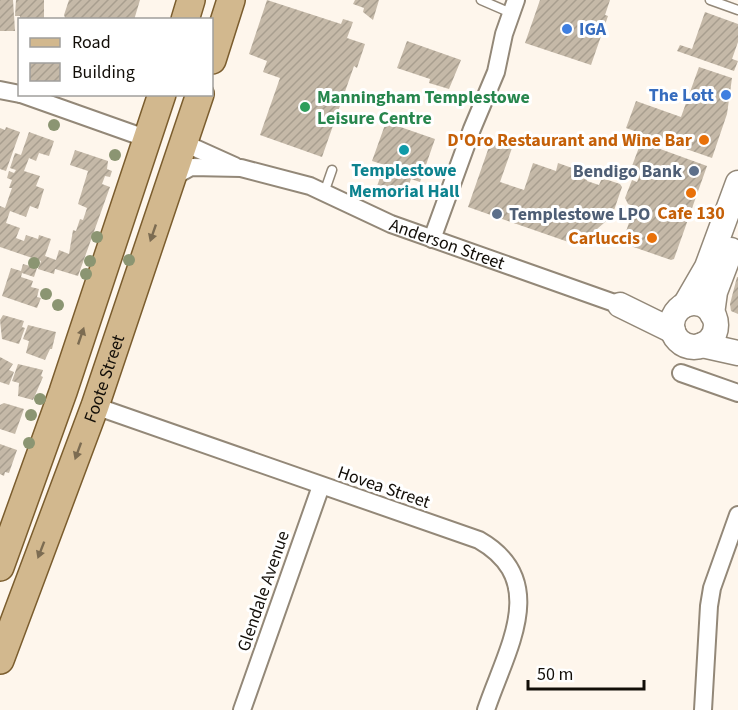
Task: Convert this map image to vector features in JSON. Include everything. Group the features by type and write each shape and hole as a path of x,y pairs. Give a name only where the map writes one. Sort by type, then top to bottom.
{"main road":[{"path":"186,18 191,0"},
{"path":"213,55 231,0"},
{"name":"Foote Street","path":"0,567 63,392 161,96"},
{"name":"Foote Street","path":"0,660 95,406 199,96"},
{"path":"148,139 184,143"},
{"path":"736,195 707,267 679,315 676,338 688,346 702,345 738,353"},
{"path":"702,345 713,335 715,292 738,231"},
{"name":"Anderson Street","path":"620,305 679,315"},
{"path":"679,315 704,305 714,317 738,336"},
{"path":"63,392 95,406"}],"street":[{"path":"432,238 472,129 496,72 513,6"},
{"path":"0,90 18,94"},
{"path":"26,96 148,139"},
{"name":"Anderson Street","path":"184,143 241,168 310,186 391,224 620,305"},
{"name":"Anderson Street","path":"172,177 191,168 241,168"},
{"path":"681,373 738,393"},
{"name":"Hovea Street","path":"95,406 479,540 507,560 519,586 520,603 517,620 486,710"},
{"name":"Glendale Avenue","path":"242,710 321,486"},
{"path":"703,710 712,588 738,515"}],"lane":[{"path":"481,0 513,6"},
{"path":"710,0 738,10"},
{"path":"324,192 332,170"}],"building":[{"path":"0,0 13,0 15,31 0,31"},
{"path":"16,0 44,0 44,18 15,16"},
{"path":"69,0 140,0 135,18 65,18"},
{"name":"Manningham Templestowe Leisure Centre","path":"267,0 341,24 343,19 353,22 347,38 365,44 357,68 354,66 322,157 260,135 280,78 263,72 267,61 249,54"},
{"path":"355,0 379,0 373,20 363,12 364,8 353,4"},
{"name":"IGA","path":"540,0 610,0 605,15 608,16 591,65 525,43"},
{"path":"705,12 738,24 738,42 732,59 738,61 734,71 677,51 680,45 692,49"},
{"path":"407,41 461,60 449,89 429,83 430,79 397,68"},
{"path":"699,67 732,78 727,114 712,158 626,128 636,101 681,117"},
{"name":"Templestowe Memorial Hall","path":"386,122 435,139 420,182 411,179 405,195 377,186 385,165 372,161"},
{"path":"6,127 20,132 6,171 0,169 0,128 5,130"},
{"path":"29,132 54,141 49,156 39,153 36,161 29,158 24,171 40,176 36,186 44,189 38,209 30,206 26,217 10,211 6,223 20,228 16,238 24,241 26,235 38,239 39,235 51,239 45,256 56,260 59,250 69,254 73,230 76,231 80,219 83,220 87,208 78,204 88,171 70,165 75,150 108,161 107,169 112,171 110,177 105,176 102,184 110,187 78,276 55,269 54,274 38,269 41,261 0,247 0,206 5,208 12,188 9,188 12,180 7,178 9,171 14,173 16,170 10,168 15,153 21,155"},
{"path":"491,141 512,148 500,182 524,190 533,163 556,171 558,163 589,174 587,181 599,185 602,178 620,184 622,187 612,216 582,242 578,240 577,245 468,207"},
{"path":"641,142 707,166 674,259 671,260 622,243 631,217 640,209 628,204 625,198 632,180 637,182 639,177 629,174"},
{"path":"23,264 37,268 34,277 22,273 21,277 33,281 31,287 39,289 37,297 41,298 37,308 2,296 11,268 21,271"},
{"path":"737,277 738,314 731,311 730,304"},
{"path":"3,315 24,321 22,327 25,328 19,344 2,339 0,320"},
{"path":"28,325 56,332 52,349 45,360 26,353 29,341 23,339"},
{"path":"0,357 13,364 9,370 14,372 9,385 0,382"},
{"path":"18,364 43,370 41,376 43,377 33,400 18,396 19,383 12,381"},
{"path":"4,403 24,409 15,434 0,429 0,405"},
{"path":"0,444 17,450 9,473 5,472 4,476 0,474"}],"place":[{"name":"IGA","path":"567,29"},
{"name":"The Lott","path":"726,95"},
{"name":"Manningham Templestowe Leisure Centre","path":"305,107"},
{"name":"D'Oro Restaurant and Wine Bar","path":"704,140"},
{"name":"Templestowe Memorial Hall","path":"404,150"},
{"name":"Bendigo Bank","path":"694,171"},
{"name":"Cafe 130","path":"691,193"},
{"name":"Templestowe LPO","path":"497,214"},
{"name":"Carluccis","path":"652,238"}]}
